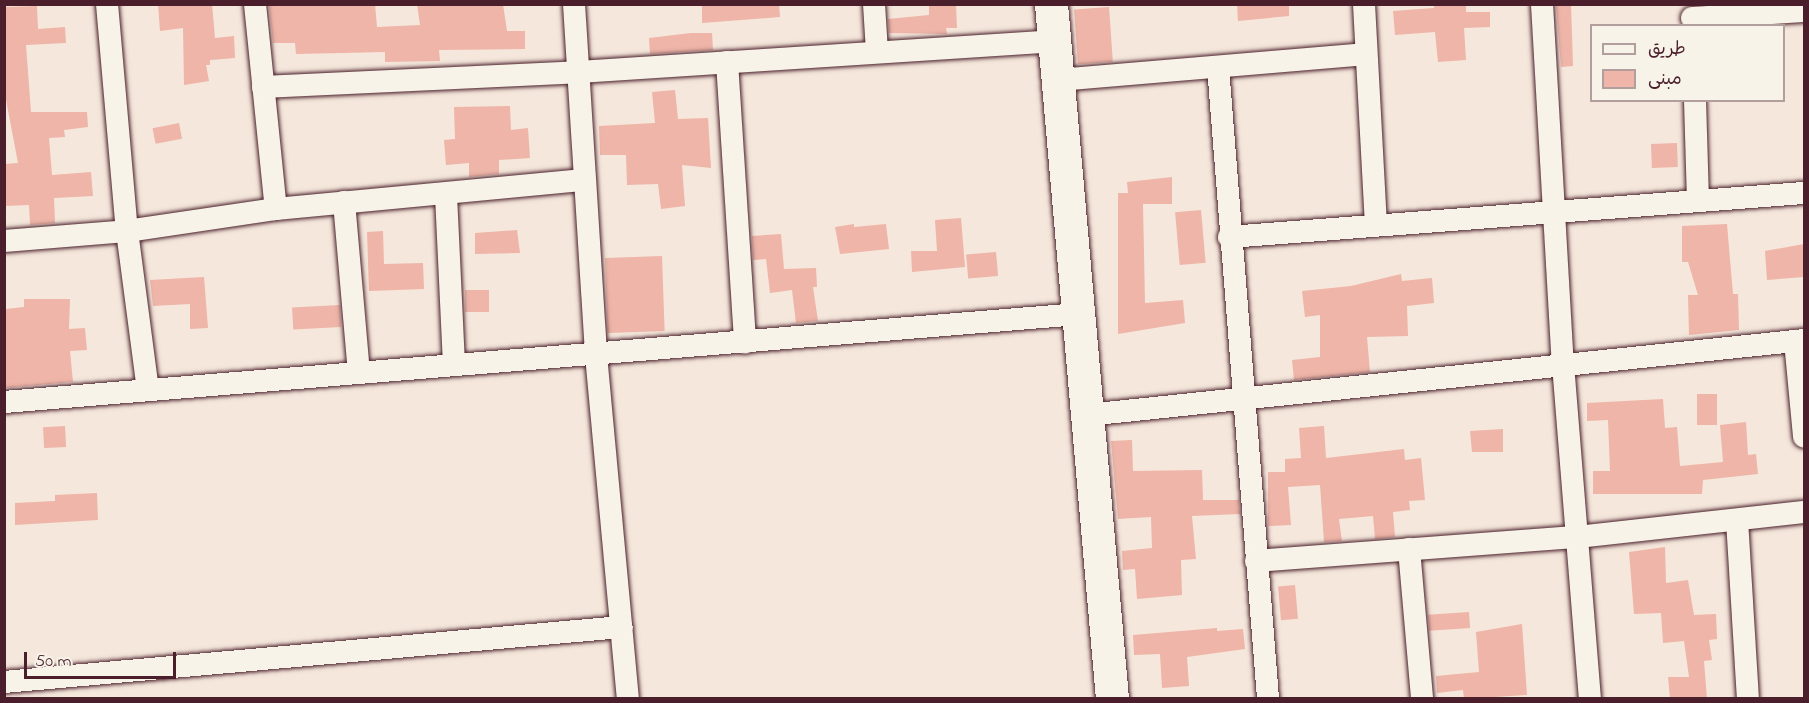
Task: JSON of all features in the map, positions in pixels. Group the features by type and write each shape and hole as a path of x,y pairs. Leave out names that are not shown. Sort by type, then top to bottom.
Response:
{"street":[{"path":"107,4 127,231 148,390"},
{"path":"255,4 276,209"},
{"path":"574,4 596,355 628,699"},
{"path":"874,4 877,52"},
{"path":"1050,4 1112,699"},
{"path":"1364,4 1376,224"},
{"path":"1542,4 1563,364 1590,699"},
{"path":"1692,16 1804,11"},
{"path":"263,87 578,72 1054,41"},
{"path":"1058,80 1365,54"},
{"path":"727,62 745,342"},
{"path":"1218,67 1229,237 1268,699"},
{"path":"1695,102 1698,200"},
{"path":"4,241 127,231 276,209 446,195 584,180"},
{"path":"1229,237 1554,210 1804,193"},
{"path":"446,195 454,365"},
{"path":"344,202 358,372"},
{"path":"4,402 1079,314"},
{"path":"1087,415 1800,341 1804,437"},
{"path":"1256,561 1577,537 1804,512"},
{"path":"1737,520 1748,699"},
{"path":"1409,549 1422,699"},
{"path":"7,687 622,627"}],"building":[{"path":"158,4 212,4 215,38 234,36 235,58 210,60 210,65 206,65 209,81 184,85 183,28 160,31"},
{"path":"375,4 377,27 420,25 417,4 503,4 507,31 525,31 525,49 439,50 440,61 385,62 385,52 296,54 295,43 273,43 269,5"},
{"path":"702,4 779,4 780,17 702,23"},
{"path":"929,4 956,4 957,28 946,28 947,34 889,33 888,19 929,15"},
{"path":"1237,4 1289,4 1289,16 1238,21"},
{"path":"1434,4 1466,4 1466,12 1490,12 1490,27 1464,28 1466,60 1438,62 1435,32 1395,35 1393,11 1434,8"},
{"path":"1556,4 1571,4 1573,66 1561,67"},
{"path":"37,6 38,29 65,27 66,43 26,45 31,112 87,112 88,127 64,130 65,137 49,138 52,175 91,172 93,196 54,198 55,223 30,225 29,205 4,206 4,164 18,163 4,89 4,7"},
{"path":"1109,7 1113,62 1078,64 1074,9"},
{"path":"712,33 713,50 650,54 649,38"},
{"path":"675,90 678,119 708,118 711,168 682,165 685,206 661,209 658,184 627,185 626,155 600,155 599,126 655,123 652,92"},
{"path":"510,106 511,130 528,128 530,158 499,160 499,174 469,177 469,163 446,165 444,140 455,139 454,107"},
{"path":"179,123 182,139 156,144 152,128"},
{"path":"1677,143 1678,167 1652,168 1651,144"},
{"path":"1172,177 1172,204 1143,204 1145,303 1183,300 1185,323 1118,334 1118,193 1128,193 1127,182"},
{"path":"1201,210 1206,263 1180,265 1175,212"},
{"path":"961,218 965,267 912,272 911,251 937,251 935,220"},
{"path":"854,224 854,227 886,224 889,249 840,254 835,227"},
{"path":"1727,224 1733,294 1738,294 1739,330 1689,335 1688,295 1698,295 1688,262 1682,262 1682,226"},
{"path":"517,230 520,253 475,254 475,233"},
{"path":"383,231 384,264 423,263 424,289 369,291 367,232"},
{"path":"781,234 784,269 816,268 817,287 813,287 818,321 796,323 792,290 770,293 766,259 753,260 752,236"},
{"path":"1804,244 1804,277 1767,280 1765,251"},
{"path":"996,252 998,276 968,279 966,255"},
{"path":"662,256 665,331 608,333 605,258"},
{"path":"1401,274 1402,281 1432,278 1434,303 1407,306 1408,336 1367,337 1370,372 1294,380 1292,360 1320,357 1320,315 1305,317 1302,291 1351,286"},
{"path":"204,277 208,328 190,329 190,304 153,306 150,280"},
{"path":"465,290 489,290 489,312 465,312"},
{"path":"24,299 70,299 69,329 85,328 87,350 70,351 73,382 4,388 6,309 24,307"},
{"path":"340,305 341,327 293,329 292,308"},
{"path":"1697,394 1717,394 1717,425 1697,425"},
{"path":"1663,399 1665,428 1677,427 1680,466 1723,462 1720,425 1746,422 1748,455 1756,454 1758,474 1703,480 1702,494 1593,494 1593,471 1610,471 1608,420 1587,421 1587,403"},
{"path":"65,426 66,447 44,448 43,427"},
{"path":"1324,426 1326,458 1404,449 1405,460 1421,458 1425,500 1409,501 1410,510 1393,512 1395,537 1375,539 1373,516 1339,519 1342,541 1324,542 1320,485 1288,487 1291,525 1268,526 1268,472 1285,472 1285,459 1301,458 1299,428"},
{"path":"1503,429 1503,452 1472,452 1470,431"},
{"path":"1132,440 1133,471 1202,470 1203,500 1239,500 1240,514 1192,516 1196,559 1181,560 1182,595 1137,599 1135,569 1123,570 1122,551 1152,548 1151,517 1118,519 1111,441"},
{"path":"97,493 98,520 15,525 15,503 55,501 55,495"},
{"path":"1665,547 1666,583 1688,580 1694,615 1716,614 1717,639 1709,640 1712,660 1704,661 1707,699 1670,699 1668,677 1689,677 1684,641 1663,643 1661,613 1634,614 1629,552"},
{"path":"1295,585 1298,619 1281,620 1278,586"},
{"path":"1469,612 1470,628 1429,631 1428,615"},
{"path":"1522,624 1527,695 1464,699 1463,690 1437,693 1436,676 1479,672 1476,632"},
{"path":"1217,628 1217,631 1243,629 1245,649 1187,657 1189,686 1162,688 1160,654 1134,655 1133,635"}]}
